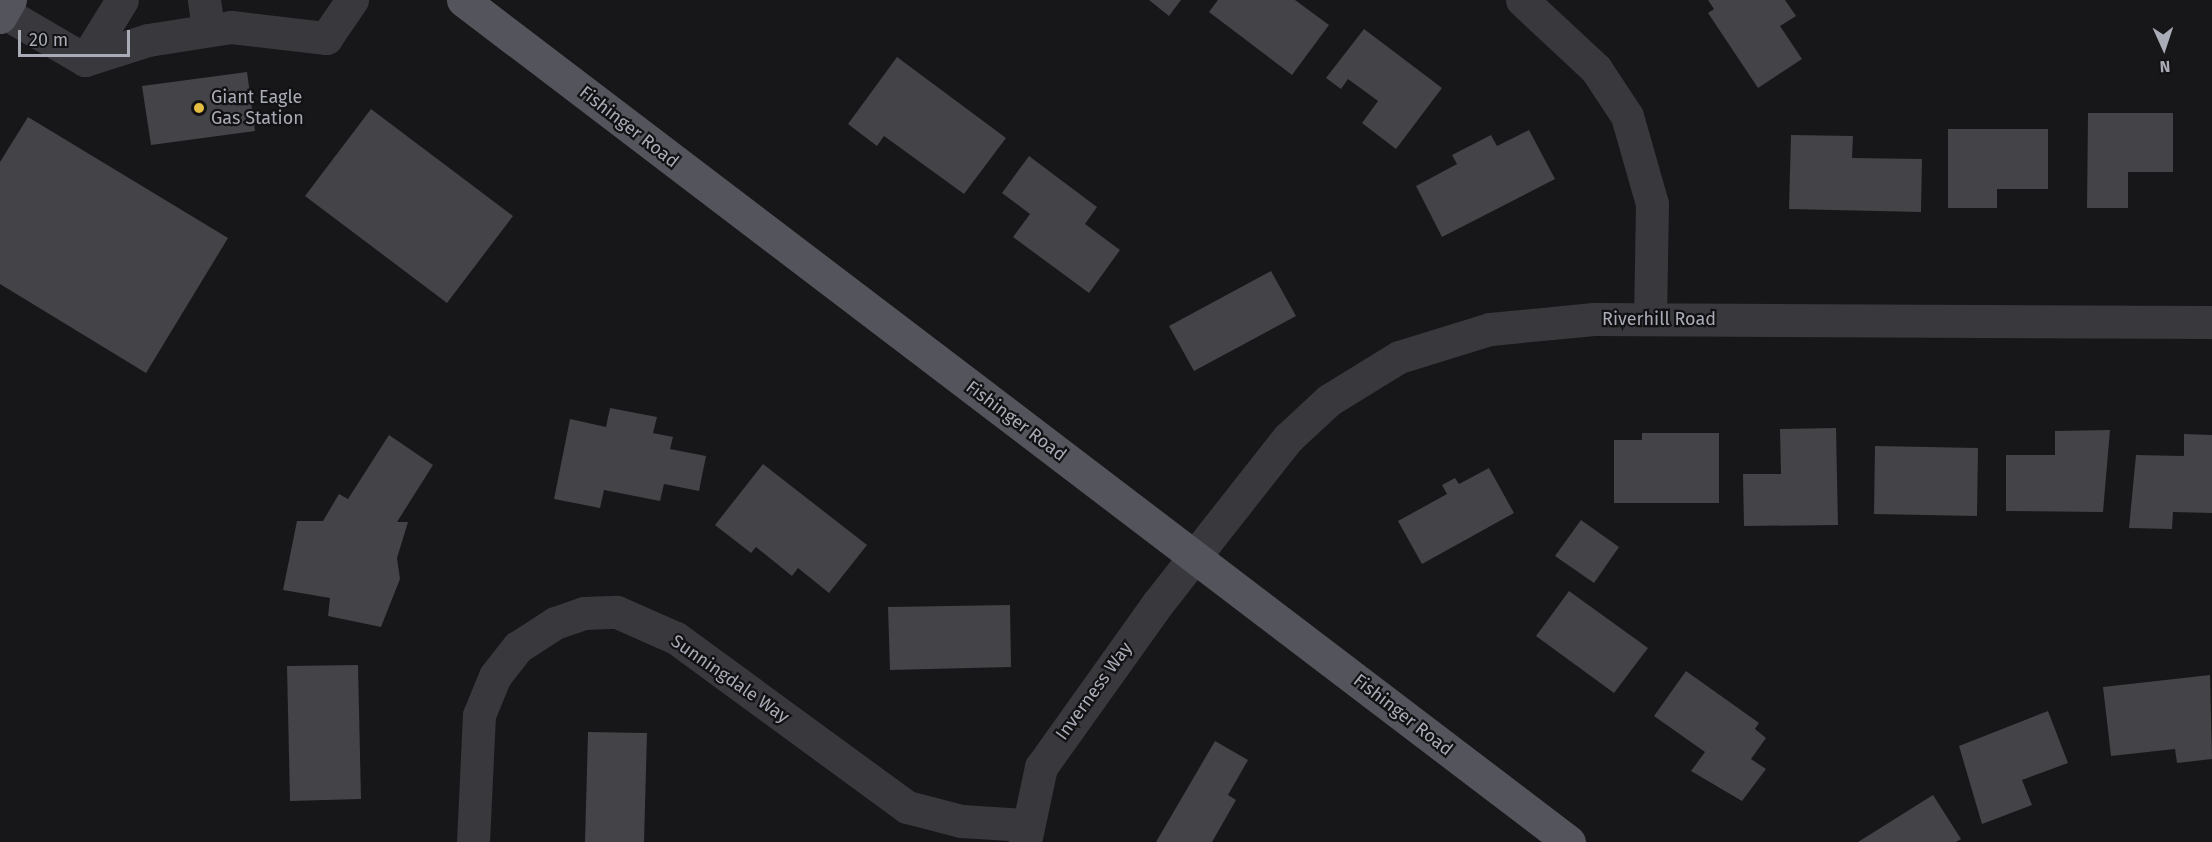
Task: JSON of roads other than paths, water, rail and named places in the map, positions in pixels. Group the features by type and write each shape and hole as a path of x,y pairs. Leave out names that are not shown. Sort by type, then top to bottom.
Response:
{"main road":[{"name":"Fishinger Road","path":"463,0 1569,842"}],"street":[{"path":"85,60 122,0"},
{"path":"1522,0 1596,69 1628,116 1652,204 1650,317"},
{"path":"4,10 85,60 214,19 326,38 339,5"},
{"name":"Riverhill Road","path":"1197,558 1288,438 1329,400 1399,357 1490,329 1650,317 2212,322"},
{"name":"Inverness Way","path":"1025,833 1046,758 1197,558"},
{"name":"Sunningdale Way","path":"473,842 478,715 495,676 518,647 555,623 584,613 617,612 676,638 907,807 961,821 1025,833"}],"place":[{"name":"Giant Eagle Gas Station","path":"199,108"}]}
